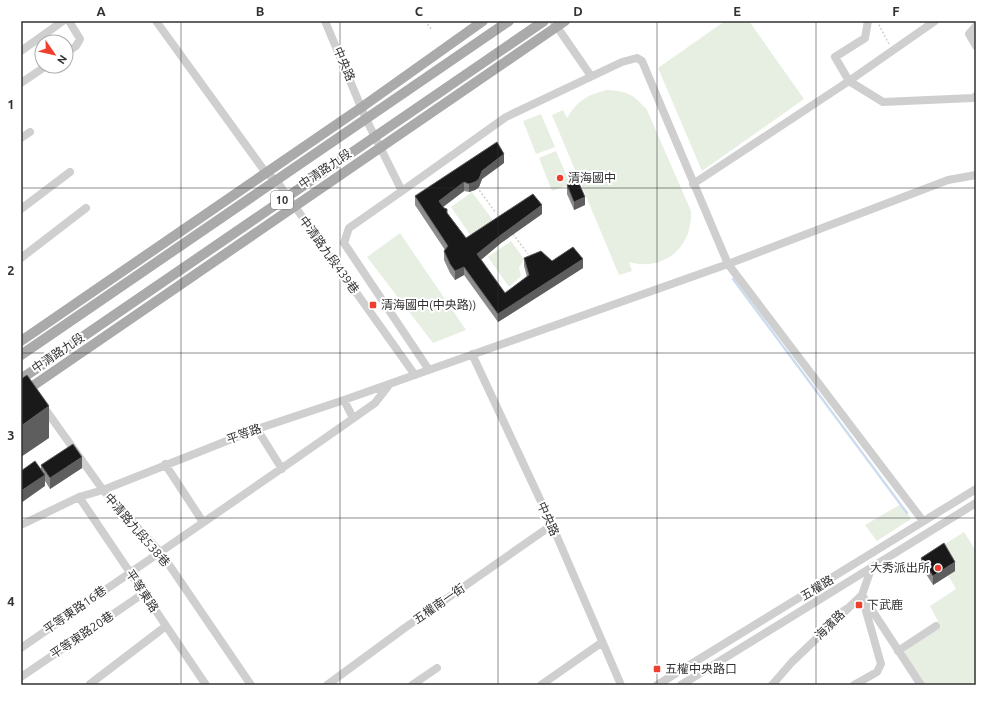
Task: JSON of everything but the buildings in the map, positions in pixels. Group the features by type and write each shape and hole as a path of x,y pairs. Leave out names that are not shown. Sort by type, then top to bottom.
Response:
{"main road":[{"path":"21,341 362,107 484,21"},
{"name":"中清路九段","path":"21,355 509,21"},
{"name":"中清路九段","path":"22,378 544,21"},
{"name":"中清路九段","path":"31,394 294,206 559,23"}],"street":[{"path":"21,51 63,21"},
{"path":"69,21 80,39 74,47"},
{"name":"中清路九段439巷","path":"156,21 266,173 276,180 288,196 415,375"},
{"name":"中央路","path":"325,21 366,119 402,192"},
{"path":"868,21 865,38 835,57 849,82 883,102 973,98 976,96"},
{"path":"693,184 849,82 935,21"},
{"path":"559,23 591,76"},
{"path":"976,26 969,34 976,46"},
{"path":"429,370 344,243 349,228 402,192 506,117 622,62 637,58 642,61 728,264 923,522"},
{"path":"21,83 34,74"},
{"path":"21,138 30,132"},
{"path":"21,209 70,172"},
{"name":"平等路","path":"21,525 79,497 103,490 165,464 257,429 390,384 728,264 948,180 976,175"},
{"path":"21,258 86,208"},
{"name":"中央路","path":"472,354 552,525 601,643 621,685"},
{"name":"中清路九段538巷","path":"22,378 31,394 103,490 161,553 251,685"},
{"name":"平等東路16巷","path":"21,648 130,572 161,553 203,522 282,469 375,403 390,384"},
{"path":"344,400 354,418"},
{"path":"257,429 282,469"},
{"path":"165,464 203,522"},
{"name":"五權路","path":"657,685 976,489"},
{"name":"平等東路","path":"79,497 206,685"},
{"name":"五權路","path":"681,685 976,503"},
{"name":"五權南一街","path":"327,685 336,682 406,627 552,525"},
{"path":"864,559 871,569"},
{"name":"海濱路","path":"772,685 792,662 862,596 871,569"},
{"name":"平等東路20巷","path":"21,677 144,593"},
{"path":"862,596 921,685"},
{"path":"854,685 877,672 881,664 862,596"},
{"path":"90,684 166,626"},
{"path":"898,651 936,626"},
{"path":"543,685 601,643"},
{"path":"412,685 437,668"}],"path":[{"path":"425,21 432,30"},
{"path":"877,21 886,41 894,50"},
{"path":"476,184 496,213"},
{"path":"511,232 528,254"}],"shaded area":[{"path":"725,21 749,21 804,99 702,171 658,68"},
{"path":"607,90 620,91 634,97 647,110 691,211 687,236 674,254 665,260 654,263 642,264 629,262 632,271 619,275 552,115 563,110 567,118 575,107 588,96"},
{"path":"541,114 555,147 536,154 523,121"},
{"path":"556,151 570,184 552,191 539,158"},
{"path":"472,192 495,223 473,239 451,207"},
{"path":"400,233 466,330 433,343 367,257"},
{"path":"511,241 524,259 519,268 521,276 509,287 488,257"},
{"path":"901,504 911,519 877,541 865,525"},
{"path":"964,532 976,551 976,680 969,685 926,685 903,653 941,627 930,606 956,589 948,575 955,571 942,546"}],"waterway":[{"path":"733,279 907,513"},
{"path":"834,613 846,606"}],"place":[{"name":"清海國中","path":"560,178"},
{"name":"清海國中(中央路))","path":"373,305"},
{"name":"大秀派出所","path":"938,568"},
{"name":"下武鹿","path":"859,605"},
{"name":"五權中央路口","path":"657,669"}]}
